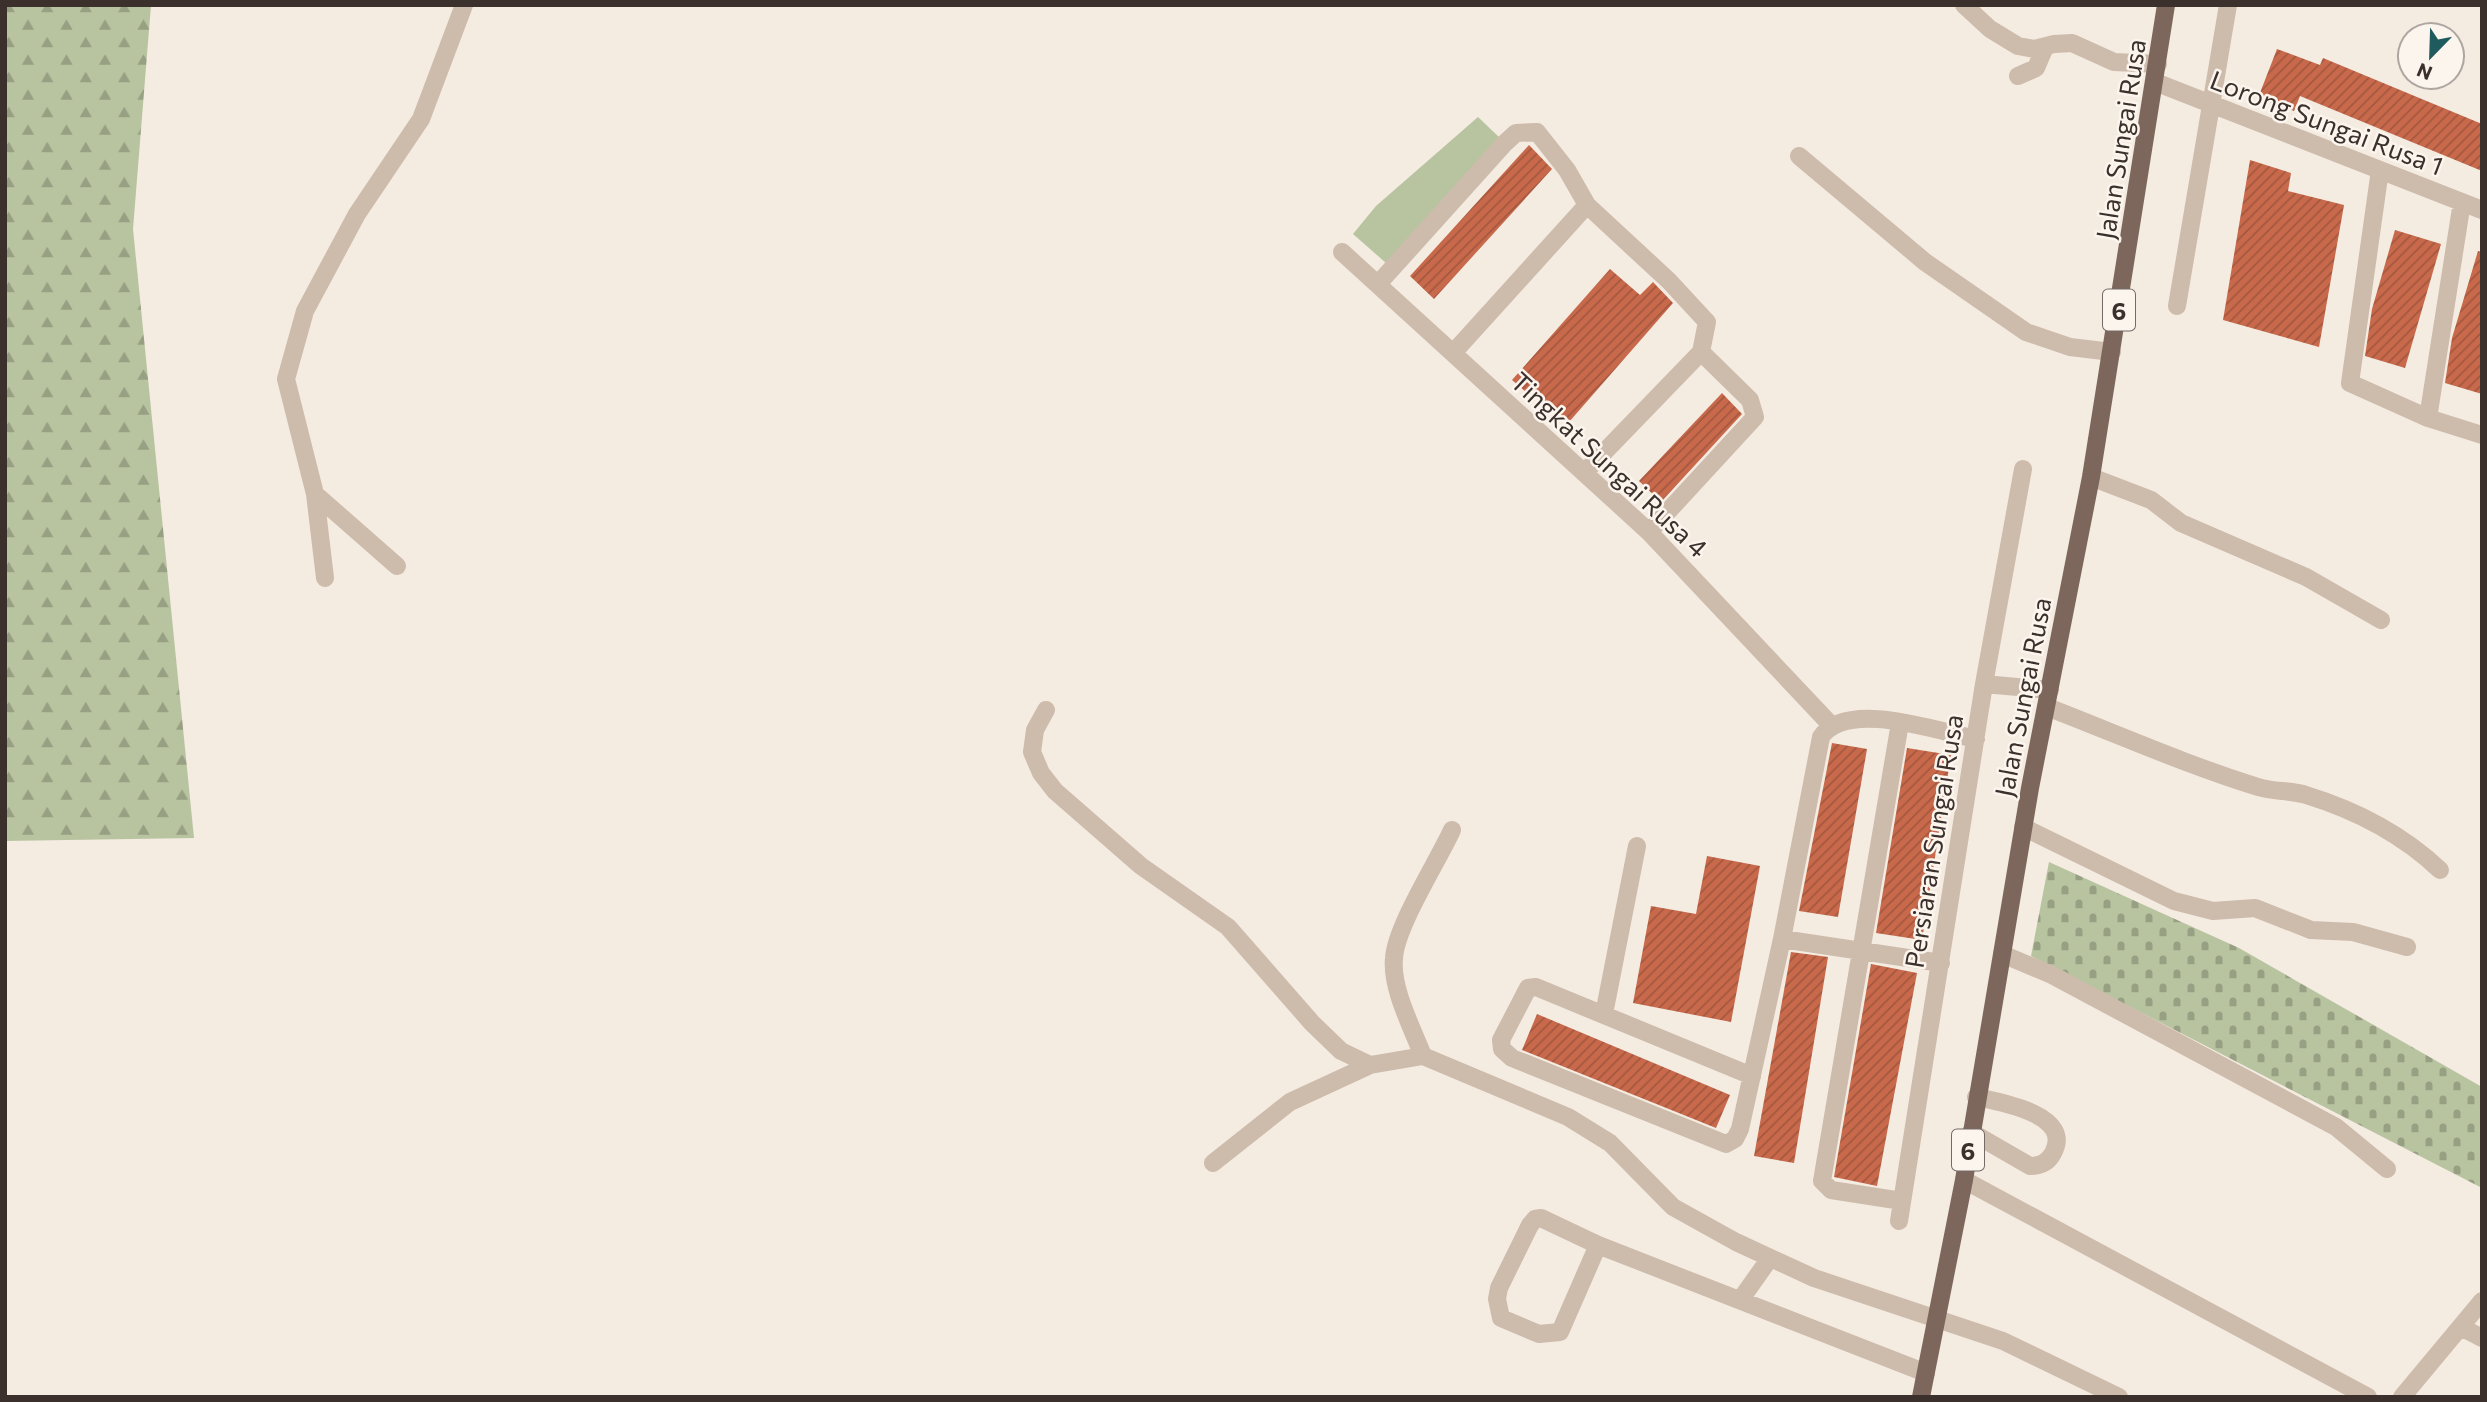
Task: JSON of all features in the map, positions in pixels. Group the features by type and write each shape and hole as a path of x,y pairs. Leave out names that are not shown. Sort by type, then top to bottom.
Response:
{"main road":[{"name":"Jalan Sungai Rusa","path":"1921,1397 1964,1180 2023,827 2091,477 2166,5"}],"street":[{"path":"325,578 315,494 286,392 286,379 305,311 357,214 421,119 464,5"},
{"path":"1964,5 2007,41 2026,48 2072,43 2126,65 2156,73"},
{"path":"2177,306 2228,5"},
{"path":"2018,76 2036,68 2045,47"},
{"name":"Lorong Sungai Rusa 1","path":"2156,73 2212,107 2482,210"},
{"path":"1378,284 1516,134 1537,132 1567,170 1587,205 1669,281 1707,322 1701,352 1584,473"},
{"path":"1799,156 1925,262 2026,332 2070,347 2112,352"},
{"path":"2380,170 2350,383 2428,418 2482,435"},
{"path":"2428,418 2462,202"},
{"path":"1453,353 1587,205"},
{"name":"Tingkat Sungai Rusa 4","path":"1342,252 1649,532 1831,725"},
{"path":"1649,532 1755,417 1755,409 1750,400 1701,352"},
{"name":"Persiaran Sungai Rusa","path":"1899,1222 1984,684 2023,469"},
{"path":"2091,477 2151,499 2181,523 2306,577 2381,620"},
{"path":"315,494 397,565"},
{"path":"1984,684 2049,699 2259,787 2306,795 2340,808 2379,825 2416,848 2440,870"},
{"path":"1046,710 1035,730 1032,752 1041,773 1055,791 1123,852 1228,927 1312,1023 1341,1051 1370,1065"},
{"path":"1752,1076 1547,991 1528,988 1501,1040 1505,1054 1726,1144 1735,1139 1752,1076 1782,939 1819,743 1831,725 1857,717 1976,738"},
{"path":"1900,723 1822,1181 1831,1190 1902,1202"},
{"path":"2023,827 2174,901 2213,911 2255,908 2311,930 2353,932 2407,947"},
{"path":"1423,1056 1396,976 1394,957 1411,913 1452,830"},
{"path":"1604,1014 1637,846"},
{"path":"1782,939 1941,963"},
{"path":"2002,954 2052,975 2325,1121 2387,1169"},
{"path":"1213,1163 1290,1102 1370,1065 1423,1056 1568,1116 1595,1132 1673,1207 1770,1258 1878,1301 2003,1341 2119,1397"},
{"path":"1971,1132 2030,1166 2040,1166 2048,1160 2056,1142 2053,1127 2043,1119 2005,1102 1976,1097"},
{"path":"1964,1180 2368,1397"},
{"path":"1598,1245 1560,1332 1539,1334 1501,1318 1497,1298 1500,1288 1535,1219 1546,1219 1598,1245 1926,1373"},
{"path":"1741,1299 1770,1258"},
{"path":"2402,1397 2482,1301"},
{"path":"2461,1326 2482,1338"}],"green space":[{"path":"5,5 151,5 133,229 194,838 5,841"},
{"path":"1478,117 1501,139 1386,263 1353,234 1376,206"},
{"path":"2049,862 2239,948 2482,1087 2482,1188 2031,956"}],"building":[{"path":"2277,49 2320,65 2323,58 2396,88 2396,91 2402,91 2482,124 2482,171 2300,96 2294,111 2258,98"},
{"path":"1529,145 1552,169 1434,299 1410,276"},
{"path":"2250,160 2291,173 2288,191 2344,205 2319,347 2223,320"},
{"path":"2395,230 2441,244 2405,368 2365,356 2372,309"},
{"path":"2478,251 2482,252 2482,394 2445,383 2452,338"},
{"path":"1610,269 1640,295 1653,282 1673,303 1569,422 1538,395 1534,399 1512,380"},
{"path":"1722,393 1742,414 1661,502 1639,481"},
{"path":"1832,743 1867,749 1838,917 1799,911"},
{"path":"1907,748 1951,755 1922,940 1876,933"},
{"path":"1707,856 1760,866 1731,1022 1633,1003 1651,906 1696,914"},
{"path":"1791,952 1828,957 1794,1163 1754,1156"},
{"path":"1871,964 1917,973 1877,1186 1834,1177"},
{"path":"1537,1014 1730,1095 1716,1128 1522,1050"}]}
